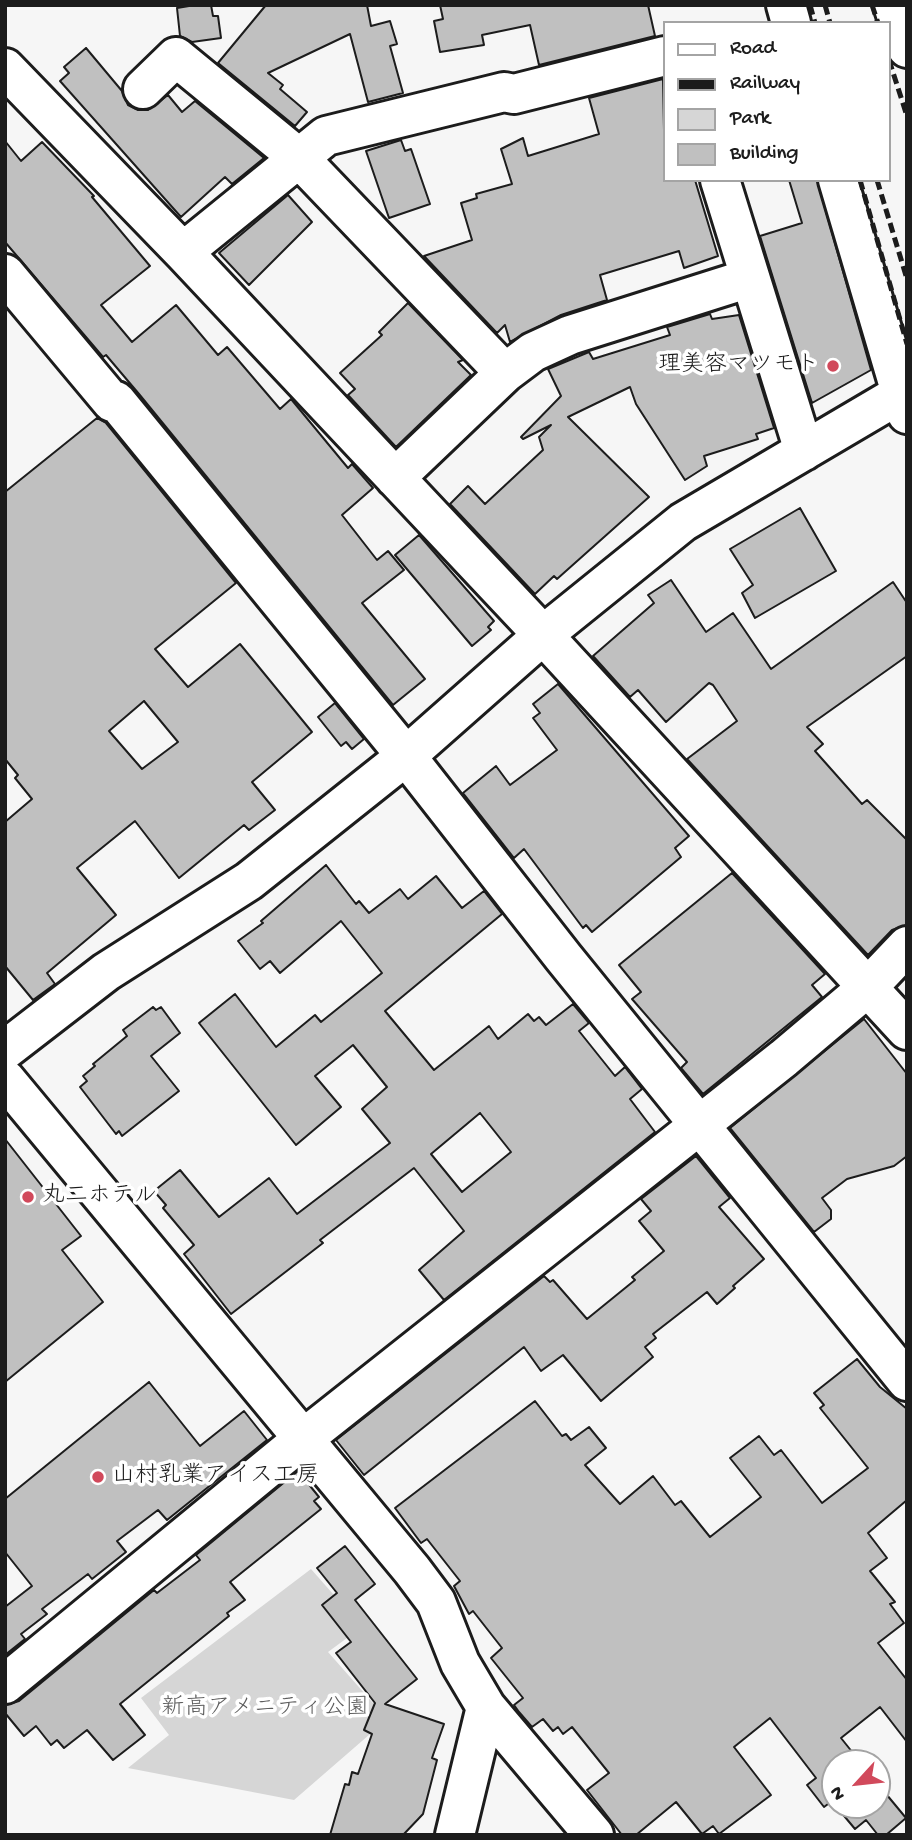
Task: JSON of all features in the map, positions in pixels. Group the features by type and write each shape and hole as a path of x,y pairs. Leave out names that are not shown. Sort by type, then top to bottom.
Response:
{"street":[{"path":"893,5 907,48"},
{"path":"143,89 176,57 299,158 505,373"},
{"path":"183,252 326,136 504,92 514,94 664,57"},
{"path":"5,68 183,252 395,478 907,1030"},
{"path":"721,182 804,451"},
{"path":"5,1050 127,957 249,881 406,756 542,635 683,522 804,451 905,399 839,182"},
{"path":"5,274 112,402 116,401 406,756 698,1124 907,1381"},
{"path":"395,478 505,373 533,352 570,335 750,278"},
{"path":"5,1684 303,1439 868,987 907,946"},
{"path":"5,1079 436,1602 460,1664 486,1707 594,1835"},
{"path":"455,1835 486,1707"}],"green space":[{"name":"新高アメニティ公園","path":"311,1569 362,1627 328,1652 380,1711 377,1728 294,1800 128,1768 169,1735 141,1698"}],"building":[{"path":"211,5 213,16 218,16 221,38 192,42 180,36 177,8"},
{"path":"266,5 367,5 371,26 390,21 397,44 390,46 403,93 368,102 350,34 268,73 283,85 280,89 307,112 295,126 218,63"},
{"path":"440,5 648,5 655,36 539,65 530,25 482,35 484,45 440,52 434,21 443,19"},
{"path":"86,48 122,91 128,105 138,110 148,110 168,95 182,112 195,101 264,158 232,184 225,177 181,217 60,81 69,73 64,67"},
{"path":"663,79 664,182 696,182 718,256 684,268 679,251 600,275 607,300 561,315 510,342 505,325 497,333 424,256 472,240 461,203 477,198 476,194 512,184 501,149 523,138 528,156 599,134 589,98"},
{"path":"401,140 405,151 411,149 430,204 389,218 366,151"},
{"path":"5,141 21,161 42,142 94,196 92,197 150,266 101,305 132,342 176,305 218,355 227,347 280,409 291,399 348,468 352,464 373,488 342,515 377,560 388,551 404,570 362,603 425,679 393,705 139,394 106,355 103,357 5,242"},
{"path":"790,182 818,182 871,370 812,403 760,236 802,223"},
{"path":"288,195 312,222 249,285 219,253"},
{"path":"408,303 463,360 458,362 471,375 396,447 348,395 355,389 340,373 382,335 379,332"},
{"path":"710,314 712,319 739,315 774,428 756,434 758,439 704,456 707,466 685,480 636,404 630,387 568,417 649,497 557,579 554,576 535,594 450,504 468,486 485,504 543,450 539,437 551,425 523,439 521,437 561,396 548,369 589,352 593,359 670,335 667,327"},
{"path":"97,418 106,423 236,583 155,649 188,687 240,644 312,732 252,782 275,810 249,830 244,825 179,878 135,821 77,868 116,915 47,973 55,984 33,1000 5,966 5,822 32,799 15,778 18,775 5,759 5,492","holes":["144,701 178,742 142,769 109,731"]},
{"path":"800,508 836,571 755,618 742,593 753,585 730,549"},
{"path":"419,535 494,621 488,627 491,630 472,646 395,555"},
{"path":"671,580 706,632 733,613 771,669 893,582 907,603 907,656 807,727 823,744 815,751 862,804 867,800 907,840 907,925 892,930 868,955 687,759 737,721 713,685 709,683 666,722 638,690 630,697 593,656 654,603 648,595"},
{"path":"558,684 689,836 675,848 681,857 592,932 586,925 583,928 524,849 514,858 463,793 496,766 510,785 557,750 533,718 540,713 533,704"},
{"path":"335,703 364,739 352,749 346,742 341,746 318,717"},
{"path":"326,865 356,904 359,901 369,913 400,889 408,899 436,876 462,908 484,891 502,914 385,1011 434,1070 489,1026 498,1039 528,1014 534,1021 539,1017 546,1025 573,1004 589,1023 579,1031 615,1076 625,1067 642,1089 630,1099 655,1132 444,1300 419,1270 464,1231 414,1168 320,1240 323,1243 231,1314 184,1254 194,1245 163,1208 166,1205 154,1191 180,1170 219,1217 269,1178 297,1214 390,1143 362,1109 387,1087 353,1045 315,1076 341,1107 296,1145 199,1023 235,994 276,1047 315,1015 321,1022 382,973 341,921 280,973 270,961 260,969 238,941 263,923 261,921","holes":["480,1113 511,1152 462,1192 431,1154"]},
{"path":"732,873 825,974 812,985 822,997 703,1094 681,1068 687,1062 632,999 641,992 619,965"},
{"path":"153,1007 156,1010 161,1007 180,1033 151,1056 179,1091 122,1136 119,1131 116,1134 80,1087 87,1081 83,1076 95,1066 93,1064 127,1036 123,1030"},
{"path":"864,1019 907,1074 907,1156 894,1166 847,1179 822,1198 831,1210 831,1219 814,1232 730,1128"},
{"path":"5,1139 81,1236 62,1250 103,1302 5,1382"},
{"path":"696,1156 730,1198 719,1207 764,1259 733,1286 735,1288 717,1304 707,1292 653,1334 656,1338 645,1347 653,1357 601,1401 563,1355 541,1371 524,1347 364,1475 336,1440 544,1276 550,1282 553,1280 587,1319 635,1280 632,1277 664,1251 639,1221 651,1211 641,1199"},
{"path":"857,1359 880,1387 907,1409 907,1500 868,1533 887,1558 870,1571 895,1602 890,1604 904,1623 878,1643 907,1680 907,1742 880,1707 841,1738 850,1749 821,1749 821,1803 807,1785 816,1778 770,1718 734,1747 771,1795 719,1834 713,1826 702,1834 676,1802 636,1835 622,1835 587,1790 609,1773 572,1727 563,1734 558,1727 553,1731 543,1719 532,1727 519,1712 514,1705 523,1698 491,1658 502,1648 473,1611 469,1614 454,1586 460,1581 427,1539 421,1543 395,1508 535,1401 562,1436 566,1434 571,1440 589,1427 606,1448 585,1465 620,1504 653,1476 675,1505 681,1501 710,1537 761,1497 730,1458 759,1436 774,1455 781,1450 822,1503 868,1468 820,1408 824,1405 814,1393"},
{"path":"149,1382 200,1446 244,1411 267,1440 167,1520 158,1510 117,1541 126,1552 92,1579 88,1574 42,1609 47,1614 21,1634 25,1639 5,1655 5,1607 32,1586 5,1552 5,1499"},
{"path":"298,1471 319,1497 314,1501 321,1509 230,1582 245,1600 227,1613 229,1616 120,1704 145,1735 113,1760 87,1730 64,1748 57,1740 51,1745 36,1726 24,1736 5,1713 5,1705 19,1701 154,1590 157,1593 200,1560 196,1555"},
{"path":"345,1546 375,1584 355,1600 417,1679 385,1704 444,1724 432,1758 437,1760 423,1814 403,1835 330,1835 345,1784 349,1785 352,1772 358,1774 372,1734 364,1730 375,1703 336,1653 351,1642 322,1605 337,1593 317,1568"},
{"path":"891,1800 906,1818 886,1835 878,1835 866,1820 855,1829 847,1819 891,1819"}],"railway":[{"path":"810,5 814,21"},
{"path":"825,5 829,21"},
{"path":"872,5 877,21"},
{"path":"891,66 907,116"},
{"path":"861,182 907,344"},
{"path":"878,182 907,279"}],"place":[{"name":"理美容マツモト","path":"833,366"},
{"name":"丸二ホテル","path":"28,1197"},
{"name":"山村乳業アイス工房","path":"98,1477"}]}
